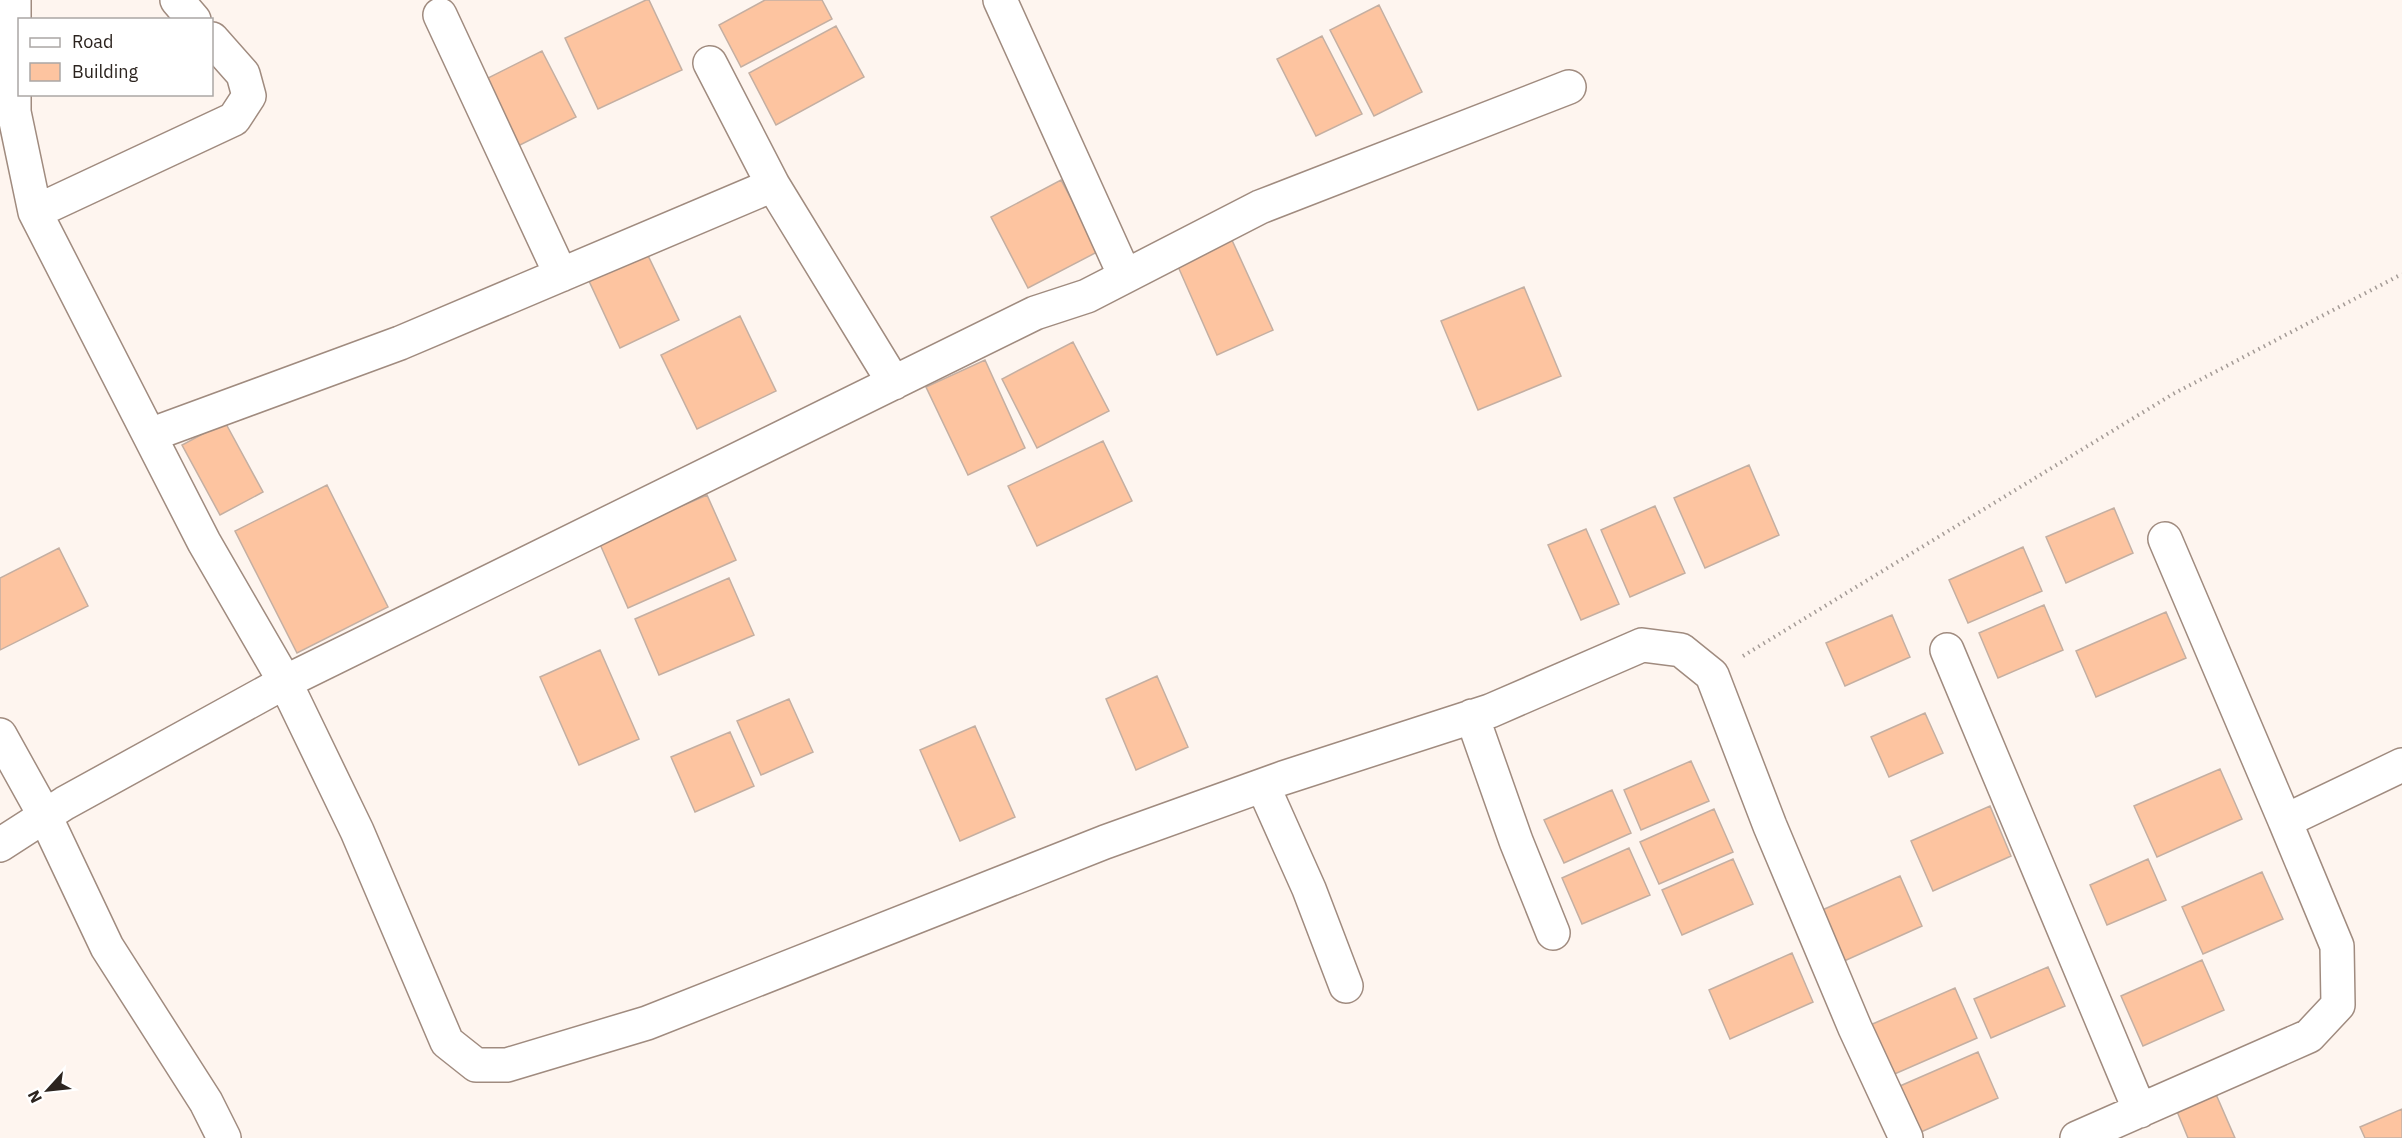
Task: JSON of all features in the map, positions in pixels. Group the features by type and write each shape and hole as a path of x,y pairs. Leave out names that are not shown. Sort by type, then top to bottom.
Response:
{"street":[{"path":"14,0 14,112 35,212 204,542 285,682 357,831 447,1042 476,1065 507,1065 647,1023 1105,842 1263,786 1472,717 1642,645 1681,650 1712,675 1770,826 1855,1028 1906,1138"},
{"path":"177,0 192,18"},
{"path":"1000,0 1073,155 1125,276"},
{"path":"440,15 561,275"},
{"path":"35,212 234,118 249,96 243,74 213,40"},
{"path":"710,63 773,185 894,383"},
{"path":"0,845 45,816 285,682 1035,313 1087,296 1260,207 1569,87"},
{"path":"150,435 400,343 773,185"},
{"path":"2078,1138 2309,1036 2338,1005 2337,946 2165,539"},
{"path":"1947,650 2140,1111"},
{"path":"1472,717 1553,933"},
{"path":"0,735 45,816 107,947 206,1102 224,1138"},
{"path":"2285,821 2402,765"},
{"path":"1263,786 1309,889 1346,986"}],"path":[{"path":"1712,675 2173,393 2402,274"}],"building":[{"path":"649,0 682,70 598,109 565,38"},
{"path":"765,0 822,0 832,19 741,67 719,25"},
{"path":"1379,5 1422,92 1374,116 1330,30"},
{"path":"836,26 864,77 776,125 749,73"},
{"path":"1322,36 1362,114 1316,136 1277,59"},
{"path":"542,51 576,117 518,146 484,80"},
{"path":"1061,180 1099,251 1028,288 991,217"},
{"path":"1231,238 1273,330 1217,355 1176,262"},
{"path":"641,241 679,320 620,348 583,268"},
{"path":"1524,287 1561,376 1478,410 1441,321"},
{"path":"740,316 776,391 697,429 661,355"},
{"path":"1073,342 1109,411 1037,448 1002,379"},
{"path":"985,360 1025,448 968,475 926,387"},
{"path":"225,422 263,492 220,515 182,445"},
{"path":"1103,441 1132,501 1037,546 1008,486"},
{"path":"1749,465 1779,535 1705,568 1674,498"},
{"path":"327,485 388,607 297,653 235,531"},
{"path":"707,495 736,560 628,608 599,542"},
{"path":"1655,506 1685,573 1630,597 1601,530"},
{"path":"2114,508 2133,553 2066,583 2046,537"},
{"path":"1586,529 1619,604 1581,620 1548,545"},
{"path":"2023,547 2042,591 1968,623 1949,580"},
{"path":"59,548 88,606 0,650 0,578"},
{"path":"729,578 754,635 659,675 635,619"},
{"path":"2044,605 2063,650 1998,678 1979,633"},
{"path":"2166,612 2186,658 2096,697 2076,651"},
{"path":"1892,615 1910,657 1845,686 1826,643"},
{"path":"600,650 639,739 579,765 540,677"},
{"path":"1157,676 1188,747 1136,770 1106,699"},
{"path":"789,699 813,752 761,775 737,721"},
{"path":"1925,713 1943,753 1889,777 1871,737"},
{"path":"975,726 1015,817 960,841 920,750"},
{"path":"730,732 754,786 695,812 671,757"},
{"path":"1691,761 1709,801 1641,830 1624,790"},
{"path":"2220,769 2242,819 2157,857 2134,806"},
{"path":"1612,790 1631,833 1564,863 1544,820"},
{"path":"1990,806 2011,856 1933,891 1911,841"},
{"path":"1714,809 1733,852 1659,884 1640,842"},
{"path":"1629,848 1650,895 1582,924 1562,878"},
{"path":"1733,859 1753,904 1682,935 1662,890"},
{"path":"2148,859 2166,900 2107,925 2090,885"},
{"path":"2262,872 2283,919 2203,954 2182,907"},
{"path":"1900,876 1922,926 1842,962 1820,911"},
{"path":"1792,953 1813,1002 1730,1039 1709,990"},
{"path":"2202,960 2224,1010 2143,1046 2121,996"},
{"path":"2048,967 2065,1006 1991,1038 1974,999"},
{"path":"1955,988 1977,1038 1890,1076 1868,1026"},
{"path":"1978,1052 1998,1098 1921,1132 1900,1086"},
{"path":"2215,1092 2235,1138 2188,1138 2176,1109"},
{"path":"2402,1109 2402,1138 2365,1138 2360,1127"}]}
